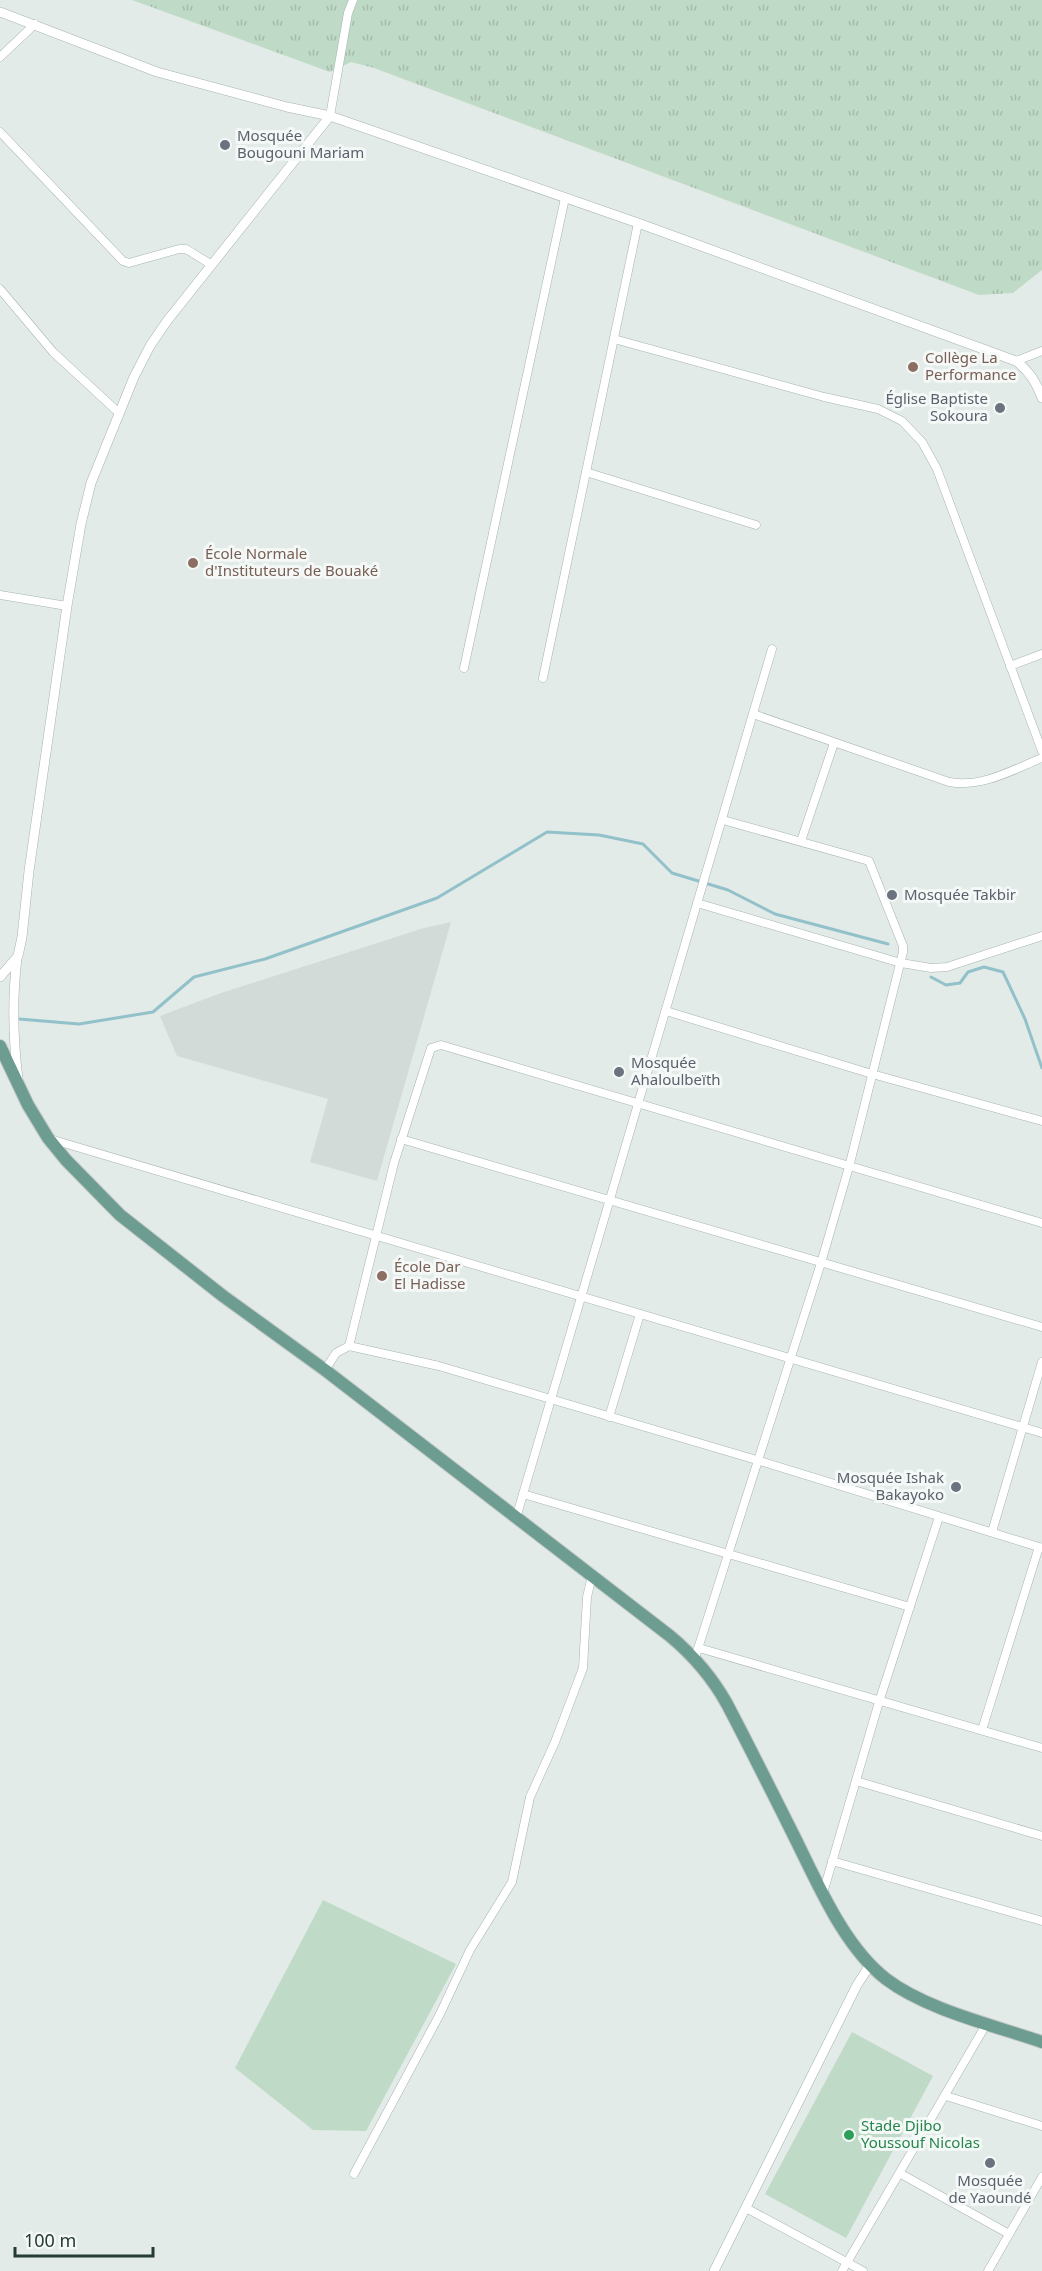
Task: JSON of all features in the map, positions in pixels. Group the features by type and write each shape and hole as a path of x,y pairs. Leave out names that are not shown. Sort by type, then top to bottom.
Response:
{"main road":[{"path":"0,1046 19,1087 48,1138 66,1160 120,1215 223,1296 325,1370 592,1576 697,1653 727,1704 823,1893 845,1930 870,1965 895,1985 925,2002 1042,2042"}],"street":[{"path":"19,1087 13,1036 13,993 67,606 81,524 91,483 134,377 150,346 330,116 352,0"},
{"path":"0,12 157,72 287,107 330,116 638,223 1016,361 1028,370 1042,398"},
{"path":"0,57 36,24"},
{"path":"0,132 123,261 129,263 186,249 212,265"},
{"path":"464,668 565,198"},
{"path":"543,678 638,223"},
{"path":"0,289 53,352 120,413"},
{"path":"614,339 824,397 878,409 902,421 922,442 937,469 1042,751"},
{"path":"1016,361 1042,351"},
{"path":"586,472 756,525"},
{"path":"0,595 67,606"},
{"path":"516,1518 772,649"},
{"path":"1010,666 1042,654"},
{"path":"753,714 963,785 978,783 1042,758"},
{"path":"801,841 834,743"},
{"path":"723,820 869,861 903,946 901,963 849,1167 792,1359 697,1653 1042,1748"},
{"path":"698,903 901,963 930,968 947,967 1042,936"},
{"path":"0,977 18,956"},
{"path":"666,1011 872,1074 1042,1121"},
{"path":"349,1346 401,1139 431,1048 435,1046 1042,1223"},
{"path":"48,1138 1042,1434"},
{"path":"401,1139 1042,1327"},
{"path":"609,1417 640,1314"},
{"path":"325,1370 336,1353 349,1346 439,1366 1040,1547 982,1730"},
{"path":"992,1532 1041,1372 1042,1362"},
{"path":"523,1494 910,1607"},
{"path":"823,1893 879,1702 939,1517"},
{"path":"354,2174 440,2014 470,1950 512,1882 530,1797 555,1742 584,1668 587,1597 592,1576"},
{"path":"856,1781 1042,1836"},
{"path":"832,1861 1042,1922"},
{"path":"714,2271 857,1985 870,1965"},
{"path":"842,2271 901,2174 987,2023"},
{"path":"946,2096 1042,2126"},
{"path":"901,2174 1009,2234"},
{"path":"988,2271 1042,2177"},
{"path":"746,2208 863,2271"}],"shaded area":[{"path":"451,922 377,1181 310,1162 328,1099 177,1056 160,1016 221,993 424,928"}],"green space":[{"path":"132,0 1042,0 1042,270 1013,293 979,295 374,68 351,62 330,72"},
{"path":"323,1900 456,1964 366,2131 313,2130 235,2068"},
{"name":"Stade Djibo Youssouf Nicolas","path":"852,2032 933,2076 846,2238 765,2194"}],"waterway":[{"path":"19,1019 79,1024 153,1012 194,977 265,959 437,898 547,832 599,835 643,844 672,873 728,890 775,914 888,944"},
{"path":"931,977 946,985 960,983 968,972 984,967 1003,972 1025,1019 1042,1068"}],"place":[{"name":"Mosquée Bougouni Mariam","path":"225,145"},
{"name":"Collège La Performance","path":"913,367"},
{"name":"Église Baptiste Sokoura","path":"1000,408"},
{"name":"École Normale d'Instituteurs de Bouaké","path":"193,563"},
{"name":"Mosquée Takbir","path":"892,895"},
{"name":"Mosquée Ahaloulbeïth","path":"619,1072"},
{"name":"École Dar El Hadisse","path":"382,1276"},
{"name":"Mosquée Ishak Bakayoko","path":"956,1487"},
{"name":"Stade Djibo Youssouf Nicolas","path":"849,2135"},
{"name":"Mosquée de Yaoundé","path":"990,2163"}]}
